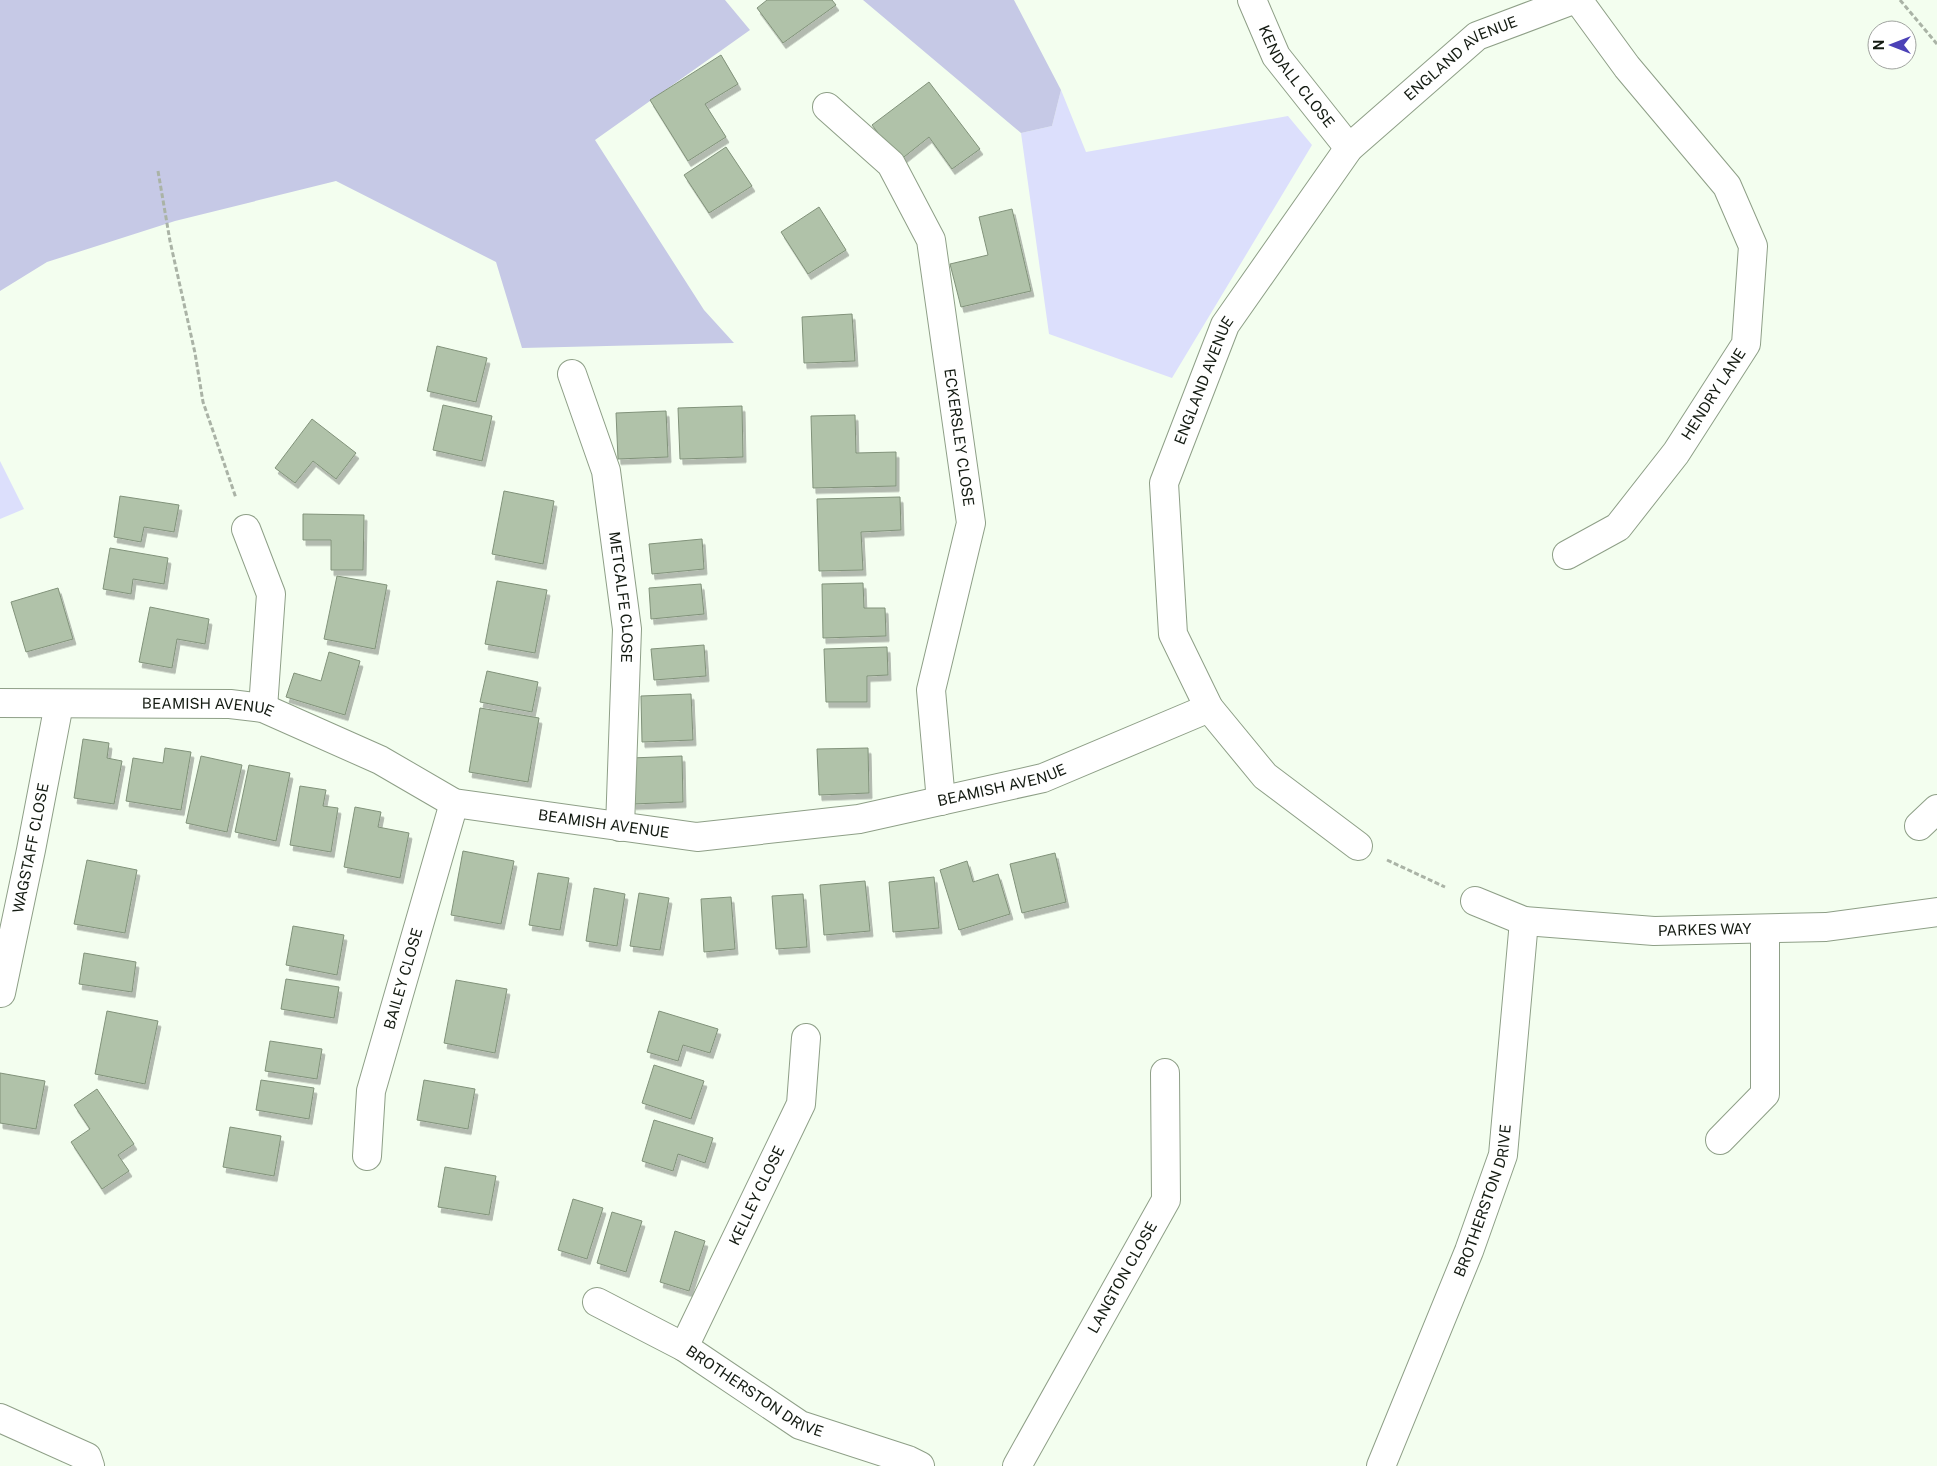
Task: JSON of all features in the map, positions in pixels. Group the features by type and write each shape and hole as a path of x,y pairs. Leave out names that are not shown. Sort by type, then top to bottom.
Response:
{"street":[{"name":"KENDALL CLOSE","path":"1252,0 1276,56 1349,148"},
{"name":"ENGLAND AVENUE","path":"1358,846 1265,776 1209,708 1173,634 1164,483 1225,325 1349,148 1477,36 1573,0"},
{"name":"HENDRY LANE","path":"1567,555 1618,527 1676,453 1746,344 1753,246 1728,186 1627,67 1578,0"},
{"name":"ECKERSLEY CLOSE","path":"827,108 891,164 931,240 971,523 931,690 941,802"},
{"name":"METCALFE CLOSE","path":"572,374 606,471 627,629 620,827"},
{"path":"246,529 271,594 263,708"},
{"name":"BEAMISH AVENUE","path":"0,703 230,704 263,708 380,760 454,803 697,837 859,819 1043,778 1209,708"},
{"name":"WAGSTAFF CLOSE","path":"1,993 32,850 59,704"},
{"name":"BAILEY CLOSE","path":"367,1156 371,1091 454,803"},
{"name":"PARKES WAY","path":"1475,901 1524,921 1654,931 1826,927 1937,912"},
{"name":"BROTHERSTON DRIVE","path":"1381,1466 1469,1251 1503,1155 1524,921"},
{"path":"1720,1140 1765,1094 1765,929"},
{"name":"KELLEY CLOSE","path":"684,1347 801,1104 806,1038"},
{"name":"LANGTON CLOSE","path":"1017,1466 1166,1200 1165,1073"},
{"name":"BROTHERSTON DRIVE","path":"597,1302 684,1347 800,1426 908,1460 920,1466"},
{"path":"0,1418 87,1457 90,1466"}],"path":[{"path":"1900,0 1937,44"},
{"path":"158,171 170,242 195,353 203,402 246,529"},
{"path":"1358,846 1475,901"}],"shaded area":[{"path":"0,0 725,0 750,30 595,140 704,310 734,343 522,348 496,262 336,181 175,221 47,262 0,291"},
{"path":"863,0 1014,0 1061,90 1052,126 1021,133"},
{"path":"1061,90 1086,152 1288,116 1312,145 1172,378 1049,334 1021,133 1052,126"},
{"path":"0,461 24,509 0,519"}],"building":[{"path":"767,0 832,0 836,5 783,43 757,8"},
{"path":"721,55 738,84 705,104 726,137 688,161 650,100"},
{"path":"929,82 980,149 952,169 929,137 899,161 872,125"},
{"path":"726,147 752,186 709,213 684,175"},
{"path":"819,207 846,250 808,274 781,232"},
{"path":"1012,209 1031,291 961,307 950,264 988,255 979,217"},
{"path":"852,314 855,361 804,363 802,317"},
{"path":"437,346 487,358 476,402 427,391"},
{"path":"443,405 492,416 482,461 433,450"},
{"path":"742,406 743,457 680,459 678,408"},
{"path":"666,411 668,457 618,459 616,413"},
{"path":"855,415 856,453 896,452 896,486 813,488 811,416"},
{"path":"312,419 356,453 336,479 313,461 295,483 275,468"},
{"path":"504,491 554,501 543,564 492,554"},
{"path":"120,496 179,505 174,532 144,527 141,542 114,537"},
{"path":"900,497 901,530 861,532 863,570 819,571 817,499"},
{"path":"303,514 364,515 363,570 331,570 331,540 303,540"},
{"path":"702,539 704,569 652,574 649,544"},
{"path":"110,548 168,558 164,584 133,579 131,594 103,589"},
{"path":"337,576 387,585 375,649 324,639"},
{"path":"497,581 547,590 535,653 485,644"},
{"path":"863,583 864,608 885,608 886,636 823,638 822,584"},
{"path":"701,584 704,614 651,619 649,588"},
{"path":"58,588 73,639 26,652 11,602"},
{"path":"150,607 209,619 205,644 177,639 172,668 139,662"},
{"path":"704,645 706,676 654,680 651,649"},
{"path":"887,647 888,675 867,676 867,702 826,702 824,649"},
{"path":"329,652 360,661 345,715 286,697 294,673 321,681"},
{"path":"487,671 538,682 532,712 480,702"},
{"path":"691,694 693,740 642,742 641,696"},
{"path":"480,708 539,718 528,782 469,772"},
{"path":"83,739 109,743 107,758 122,761 114,804 74,798"},
{"path":"165,748 191,752 181,810 126,801 133,758 163,763"},
{"path":"868,748 869,793 819,795 817,749"},
{"path":"201,756 242,765 227,832 186,823"},
{"path":"682,756 683,802 633,804 631,758"},
{"path":"249,765 290,773 276,841 235,832"},
{"path":"300,786 326,790 323,806 338,808 331,852 290,845"},
{"path":"355,807 381,812 378,827 409,833 400,878 344,867"},
{"path":"463,851 514,861 501,924 451,915"},
{"path":"1055,853 1066,902 1022,913 1010,864"},
{"path":"87,860 137,870 125,933 74,924"},
{"path":"967,861 973,882 998,874 1010,914 959,930 940,870"},
{"path":"538,873 569,878 560,930 529,925"},
{"path":"934,877 939,928 893,932 889,882"},
{"path":"865,881 870,931 824,935 820,885"},
{"path":"594,888 625,894 617,946 586,941"},
{"path":"639,893 669,898 660,950 630,946"},
{"path":"803,894 807,947 776,949 772,896"},
{"path":"731,897 735,949 704,952 701,899"},
{"path":"293,926 344,935 337,975 286,965"},
{"path":"84,953 136,962 132,992 79,984"},
{"path":"286,979 339,987 334,1018 281,1009"},
{"path":"456,980 507,989 495,1053 444,1043"},
{"path":"107,1011 158,1021 145,1084 95,1074"},
{"path":"659,1011 718,1029 710,1053 683,1045 678,1061 647,1052"},
{"path":"270,1041 322,1049 317,1079 265,1071"},
{"path":"654,1065 704,1081 691,1119 642,1103"},
{"path":"0,1073 45,1081 36,1129 0,1123"},
{"path":"261,1080 314,1088 309,1119 256,1110"},
{"path":"424,1080 475,1089 468,1129 417,1120"},
{"path":"97,1089 134,1144 118,1155 129,1171 102,1189 71,1142 90,1129 74,1105"},
{"path":"654,1120 713,1138 705,1163 678,1154 673,1171 642,1161"},
{"path":"230,1127 281,1136 274,1176 223,1167"},
{"path":"445,1167 496,1176 489,1215 438,1207"},
{"path":"573,1199 603,1208 587,1259 558,1250"},
{"path":"612,1212 642,1221 626,1272 597,1263"},
{"path":"675,1231 705,1241 689,1291 660,1282"}]}
